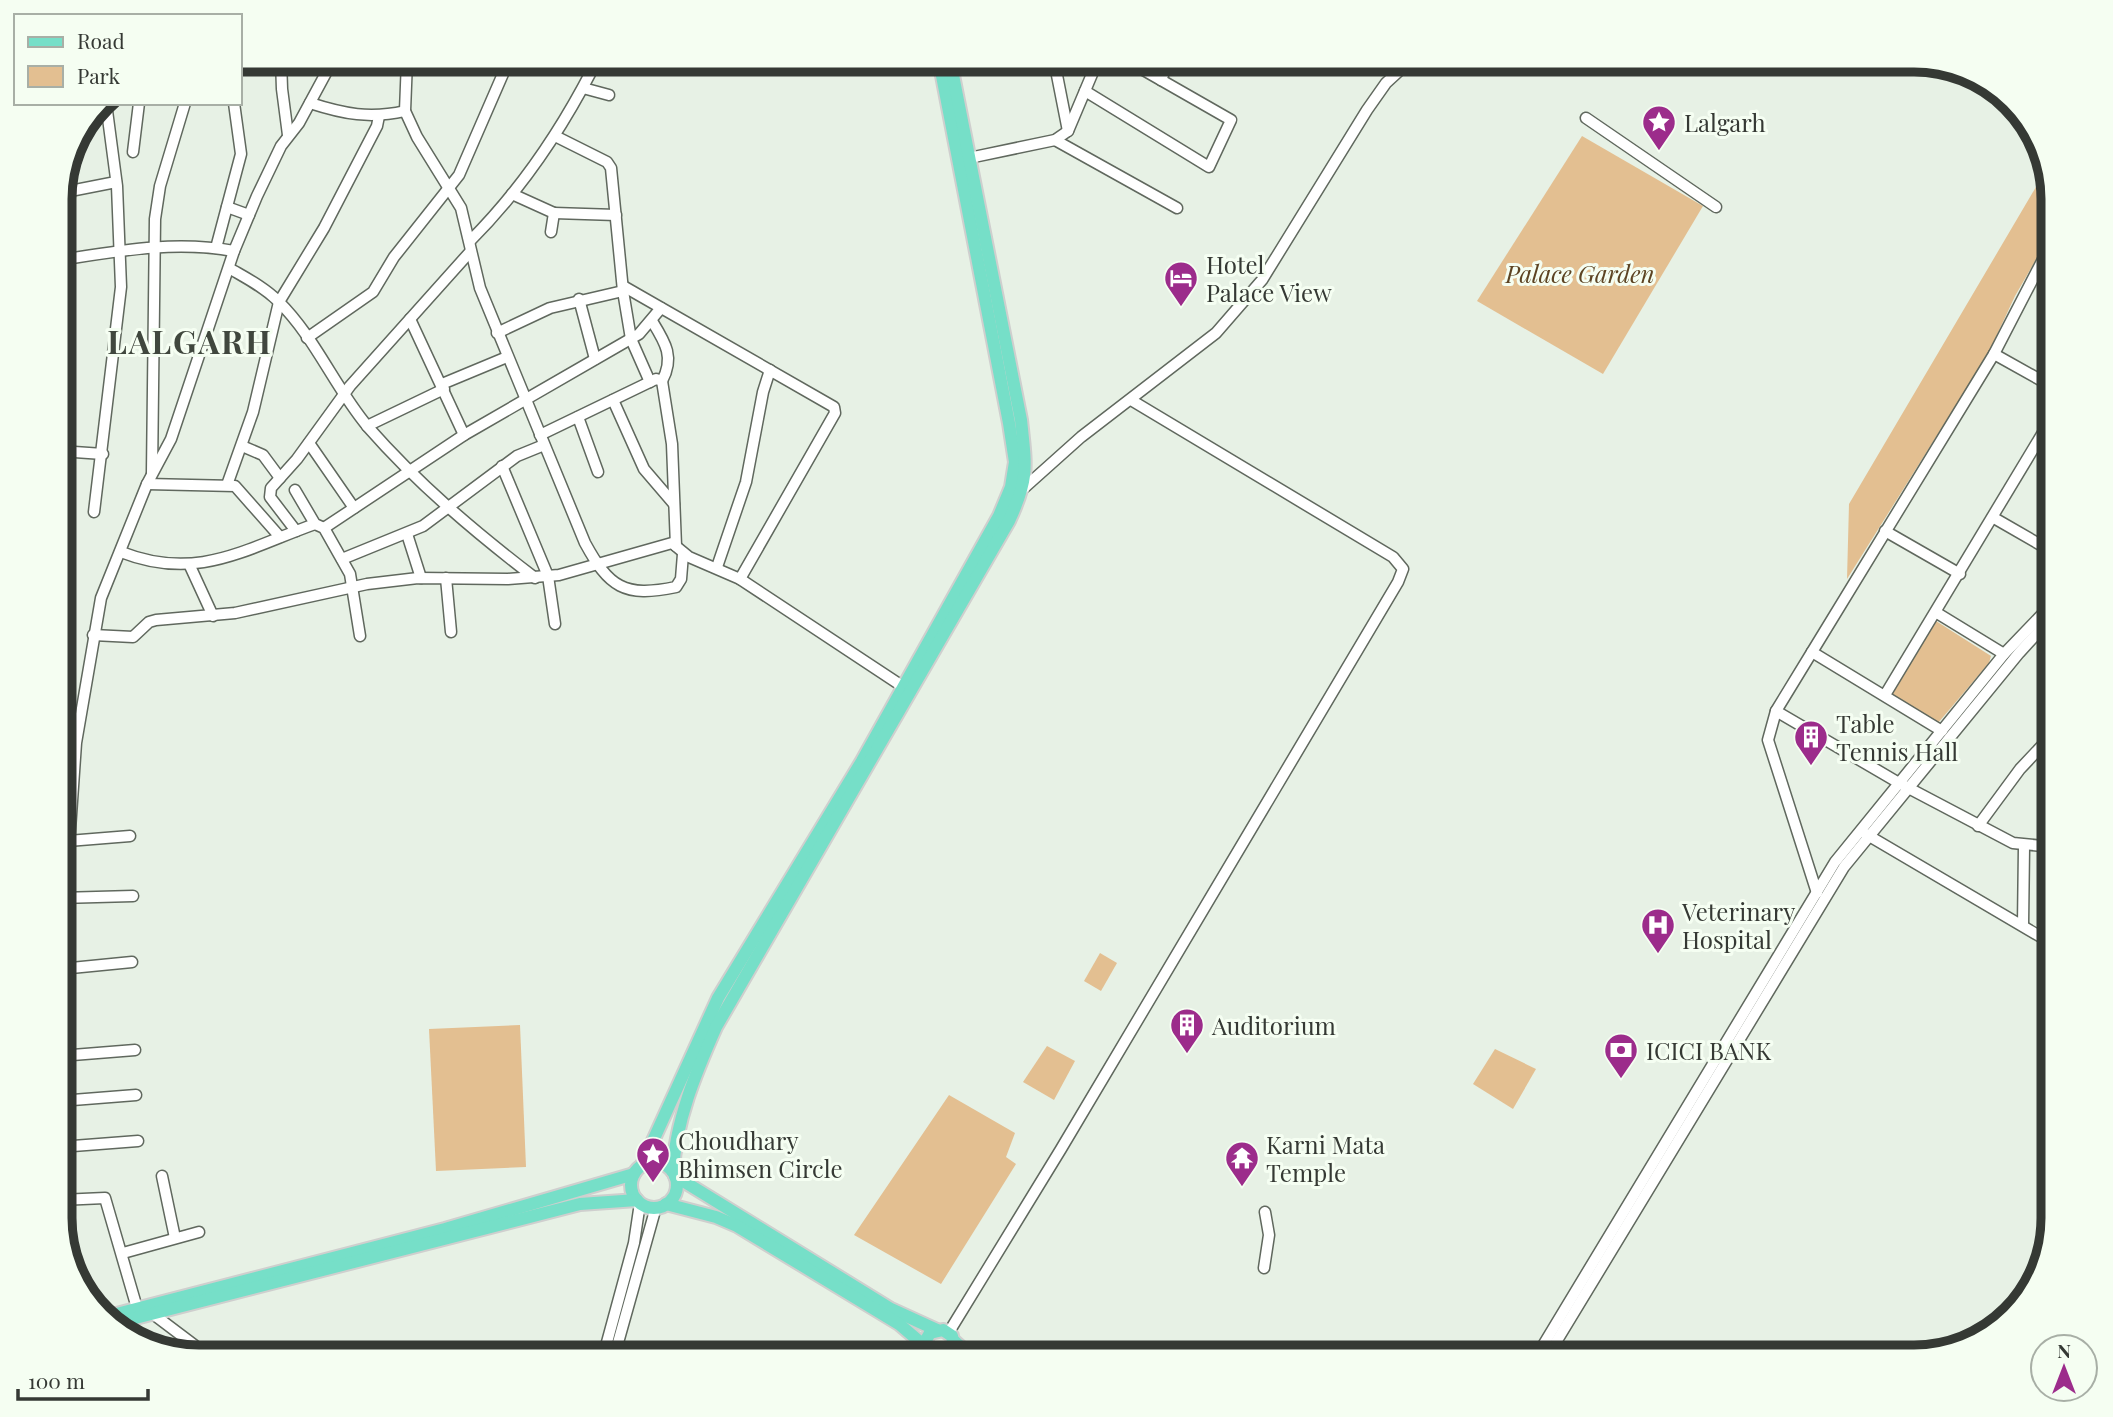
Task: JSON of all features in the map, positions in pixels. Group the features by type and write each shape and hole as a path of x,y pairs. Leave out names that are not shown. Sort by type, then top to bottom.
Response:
{"main road":[{"path":"639,1201 631,1185 718,998 862,761 999,516 1011,486 1014,462 941,72"},
{"path":"661,1206 675,1193 677,1138 700,1063 716,1027 863,778 1009,521 1024,488 1026,460 1021,420 952,72"},
{"path":"115,1314 445,1229 638,1170 656,1162 891,1309 947,1334 959,1345"},
{"path":"124,1321 580,1204 639,1201 716,1217 737,1226 899,1324 921,1345"},
{"path":"931,1345 930,1333 947,1334"},
{"path":"947,1334 949,1345"}],"street":[{"path":"281,72 288,135"},
{"path":"72,782 93,635 101,598 150,479 171,439 234,251 249,215 288,135 327,72"},
{"path":"407,72 405,111 417,137 461,208 470,247 497,333 558,484 597,566 615,586 634,589 676,587 681,579 672,444 662,382 669,366 669,352 652,321"},
{"path":"307,338 373,292 394,257 450,187 468,156 504,72"},
{"path":"296,531 271,497 271,488 309,443 343,395 410,319 512,194 555,136 590,72"},
{"path":"1056,72 1068,131"},
{"path":"969,158 1055,140 1068,131 1093,72"},
{"path":"1085,91 1209,167 1228,132 1231,120 1148,72"},
{"path":"1161,79 1164,72"},
{"path":"1024,488 1081,437 1216,333 1262,280 1367,110 1386,83 1398,72"},
{"path":"583,88 609,95"},
{"path":"310,103 350,116 379,116 405,111"},
{"path":"133,152 139,105"},
{"path":"150,479 154,246 160,186 184,105"},
{"path":"216,248 242,153 234,105"},
{"path":"94,512 121,287 116,182 107,111"},
{"path":"227,485 242,446 279,302 324,228 377,126 379,116"},
{"path":"1586,118 1716,207"},
{"path":"555,136 610,164 631,339 650,382"},
{"path":"1055,140 1177,208"},
{"path":"72,190 116,182"},
{"path":"512,194 554,213 616,215"},
{"path":"227,207 249,215"},
{"path":"551,232 554,213"},
{"path":"72,259 154,246 234,251"},
{"path":"1821,903 1769,749 1770,727 1776,711 1994,354 2041,263"},
{"path":"229,268 279,302 367,426 411,471 447,507 536,578"},
{"path":"497,333 550,308 623,288 831,403 835,413 740,579"},
{"path":"579,299 595,359"},
{"path":"121,552 163,564 190,566 230,556 296,531 320,526 354,508 525,398 631,339 652,321 661,308"},
{"path":"410,319 464,435"},
{"path":"1994,354 2041,380"},
{"path":"367,426 507,357"},
{"path":"718,567 746,482 763,392 770,370"},
{"path":"342,559 407,534 502,466 578,417 650,382 662,382"},
{"path":"613,400 644,468 674,504"},
{"path":"947,1334 1061,1149 1398,582 1403,569 1393,557 1131,400"},
{"path":"578,417 598,472"},
{"path":"1885,695 1937,613 2041,437"},
{"path":"309,443 354,508"},
{"path":"242,446 262,455 281,478"},
{"path":"72,452 103,454"},
{"path":"502,466 548,576 555,624"},
{"path":"150,479 239,488 280,537"},
{"path":"295,490 342,559 354,587 360,636"},
{"path":"1994,518 2041,545"},
{"path":"1885,531 1960,574"},
{"path":"407,534 421,578"},
{"path":"93,635 133,637 156,620 213,616 354,587 421,578 536,578 597,566 668,543 740,579 902,686"},
{"path":"190,566 213,616"},
{"path":"446,578 451,632"},
{"path":"1937,613 2004,654"},
{"path":"1903,785 2004,654 2041,615"},
{"path":"1543,1345 1816,891 1903,785 2041,630"},
{"path":"1812,652 1942,731"},
{"path":"1776,711 1978,826 2024,847 2041,847"},
{"path":"1978,826 2020,769 2041,747"},
{"path":"1555,1345 1864,833"},
{"path":"1864,833 2041,936"},
{"path":"72,846 131,836"},
{"path":"2023,925 2024,847"},
{"path":"72,898 133,896"},
{"path":"72,970 132,962"},
{"path":"72,1055 135,1050"},
{"path":"72,1100 136,1095"},
{"path":"72,1146 138,1141"},
{"path":"162,1176 176,1238"},
{"path":"72,1199 105,1198 137,1308"},
{"path":"606,1345 634,1243 639,1201"},
{"path":"618,1345 661,1206"},
{"path":"1264,1268 1269,1235 1265,1212"},
{"path":"122,1253 199,1232"},
{"path":"153,1314 194,1345"}],"green space":[{"name":"Palace Garden","path":"1582,136 1703,206 1603,374 1477,301"},
{"path":"2040,181 2041,251 2015,296 1988,354 1847,579 1849,504"},
{"path":"1936,621 1991,656 1989,663 1938,723 1892,694"},
{"path":"1100,953 1117,963 1101,991 1084,981"},
{"path":"520,1025 526,1167 436,1171 429,1029"},
{"path":"1047,1046 1075,1061 1054,1100 1023,1082"},
{"path":"1495,1049 1536,1069 1513,1109 1473,1084"},
{"path":"949,1095 1015,1133 1006,1157 1016,1164 941,1284 854,1235"}],"place":[{"name":"Lalgarh","path":"1659,152"},
{"name":"Hotel Palace View","path":"1181,308"},
{"name":"Table Tennis Hall","path":"1811,767"},
{"name":"Veterinary Hospital","path":"1658,955"},
{"name":"Auditorium","path":"1187,1055"},
{"name":"ICICI BANK","path":"1621,1080"},
{"name":"Choudhary Bhimsen Circle","path":"653,1184"},
{"name":"Karni Mata Temple","path":"1242,1188"}],"district":[{"name":"LALGARH","path":"190,340"}]}
